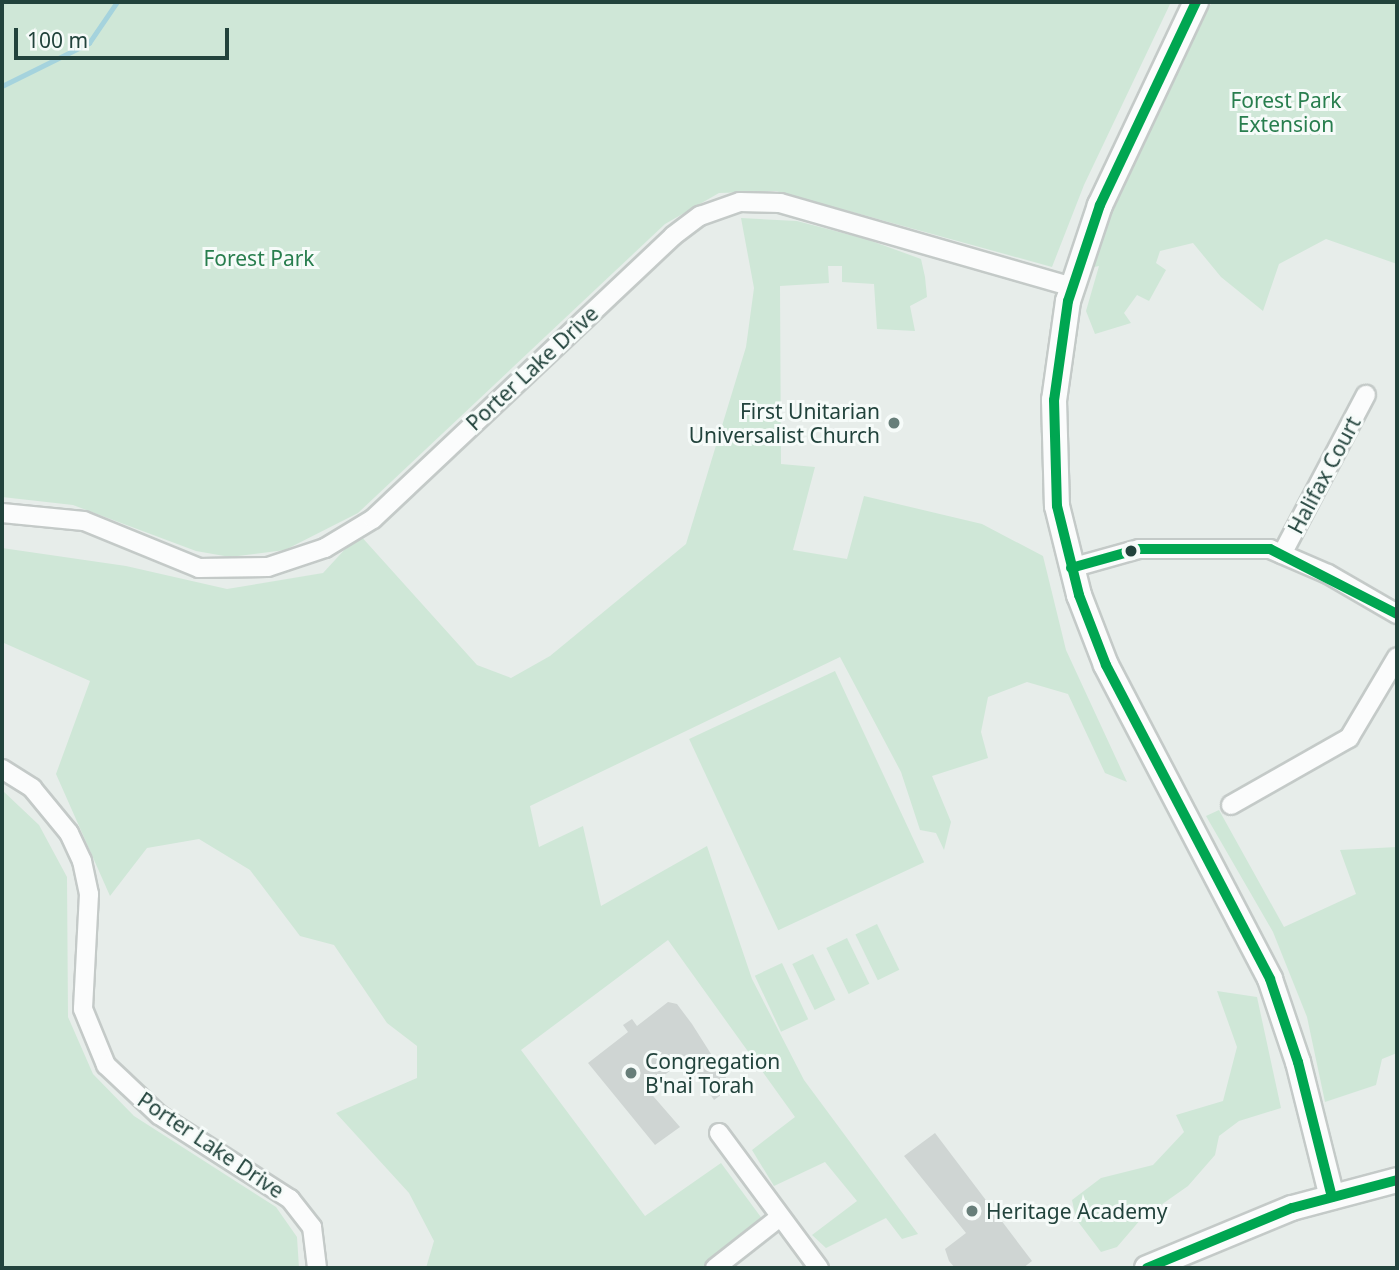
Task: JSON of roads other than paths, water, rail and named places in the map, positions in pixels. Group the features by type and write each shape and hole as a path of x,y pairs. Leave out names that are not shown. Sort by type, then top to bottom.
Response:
{"main road":[{"path":"1196,2 1105,194 1072,287 1060,340 1053,437 1057,506 1071,569 1106,665 1270,979 1298,1062 1332,1197"},
{"path":"1147,1268 1227,1233 1332,1197 1397,1180"}],"street":[{"name":"Porter Lake Drive","path":"2,513 83,521 199,568 268,567 325,548 373,519 673,236 700,216 740,202 780,203 1072,287"},
{"name":"Halifax Court","path":"1282,554 1366,395"},
{"path":"1071,569 1139,550 1258,548 1282,554 1397,614"},
{"path":"1231,806 1349,738 1397,657"},
{"name":"Porter Lake Drive","path":"2,769 33,788 69,832 82,861 89,905 83,1009 106,1065 159,1115 290,1199 312,1227 317,1268"},
{"path":"719,1133 819,1268"},
{"path":"715,1268 780,1217"}],"waterway":[{"path":"2,86 89,43 117,2"}],"place":[{"name":"First Unitarian Universalist Church","path":"894,423"},
{"name":"Congregation B'nai Torah","path":"631,1073"},
{"name":"Heritage Academy","path":"972,1211"}],"park label":[{"name":"Forest Park Extension","path":"1286,112"},
{"name":"Forest Park","path":"259,258"}]}
